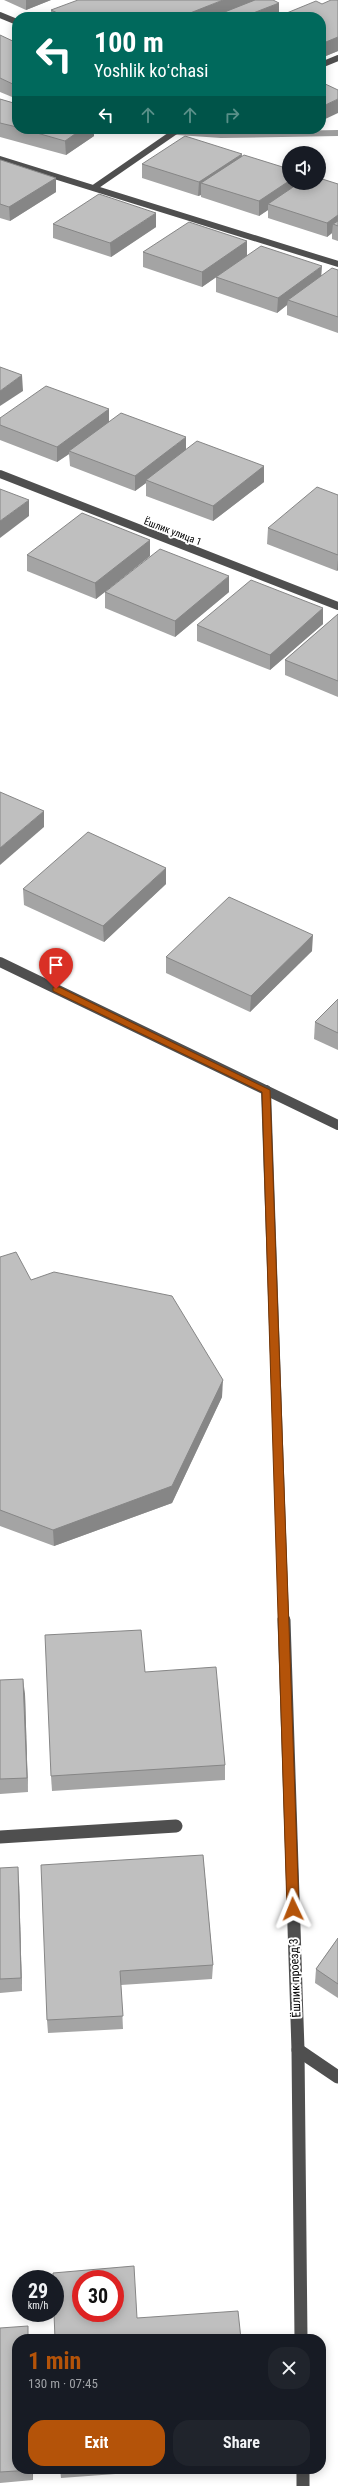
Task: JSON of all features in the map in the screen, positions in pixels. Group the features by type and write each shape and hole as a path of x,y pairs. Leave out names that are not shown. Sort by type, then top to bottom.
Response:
{"street":[{"path":"0,15 12,20"},
{"path":"326,63 338,58"},
{"path":"95,186 172,134"},
{"path":"0,159 95,186 338,264"},
{"name":"Ёшлик улица 1","path":"0,474 338,606"},
{"path":"0,962 338,1125"},
{"name":"Ёшлик проезд 3","path":"266,1090 298,2050 301,2334"},
{"path":"0,1836 176,1826"},
{"path":"298,2050 338,2077"},
{"path":"303,2474 303,2486"}],"building":[{"path":"78,0 223,0 193,12 55,12 51,10"},
{"path":"255,0 273,0 279,3 256,12 225,12"},
{"path":"331,0 338,0 338,37 326,42 326,12 289,12 316,1 322,4"},
{"path":"0,35 12,41 12,84 0,78"},
{"path":"326,84 338,90 338,99 326,105"},
{"path":"0,99 12,103 12,126 0,123"},
{"path":"40,134 75,134 65,141"},
{"path":"185,136 242,154 199,182 142,164"},
{"path":"244,155 282,167 282,186 259,201 201,183"},
{"path":"0,160 56,178 9,207 0,204"},
{"path":"326,180 338,184 338,215 327,223 268,204 289,190 326,190"},
{"path":"99,194 156,213 110,243 53,224"},
{"path":"338,221 338,226 333,224"},
{"path":"189,222 247,241 202,272 143,252"},
{"path":"261,246 322,266 278,298 216,277"},
{"path":"332,268 338,270 338,317 288,300"},
{"path":"0,367 22,375 0,391"},
{"path":"46,386 109,409 57,447 0,425 0,418"},
{"path":"121,413 186,437 135,476 69,451"},
{"path":"197,441 264,466 213,506 146,480"},
{"path":"317,487 338,495 338,555 268,528"},
{"path":"0,489 29,500 0,521"},
{"path":"82,513 150,540 95,583 27,555"},
{"path":"160,549 229,576 175,621 105,592"},
{"path":"251,580 323,608 270,655 197,625"},
{"path":"338,614 338,681 285,660"},
{"path":"0,792 44,811 0,848"},
{"path":"88,832 166,868 103,926 23,889"},
{"path":"229,897 313,935 251,996 166,957"},
{"path":"338,999 338,1033 315,1022"},
{"path":"16,1252 31,1280 54,1272 172,1296 223,1380 172,1486 53,1530 0,1510 0,1257"},
{"path":"141,1630 145,1672 216,1667 225,1765 51,1776 45,1635"},
{"path":"23,1679 27,1778 0,1779 0,1680"},
{"path":"203,1855 213,1965 120,1971 123,2016 47,2020 41,1865"},
{"path":"18,1867 21,1978 0,1979 0,1868"},
{"path":"338,1938 338,1984 316,1969"},
{"path":"134,2266 137,2318 238,2311 240,2334 55,2334 54,2322 64,2322 64,2272 72,2271 72,2322 124,2322 124,2270 88,2270"},
{"path":"28,2326 28,2334 12,2334 12,2471 0,2472 0,2328"}],"waterway":[{"path":"326,133 338,133"},
{"path":"206,134 280,134"}],"route":[{"path":"56,989 266,1090 293,1909"}]}
